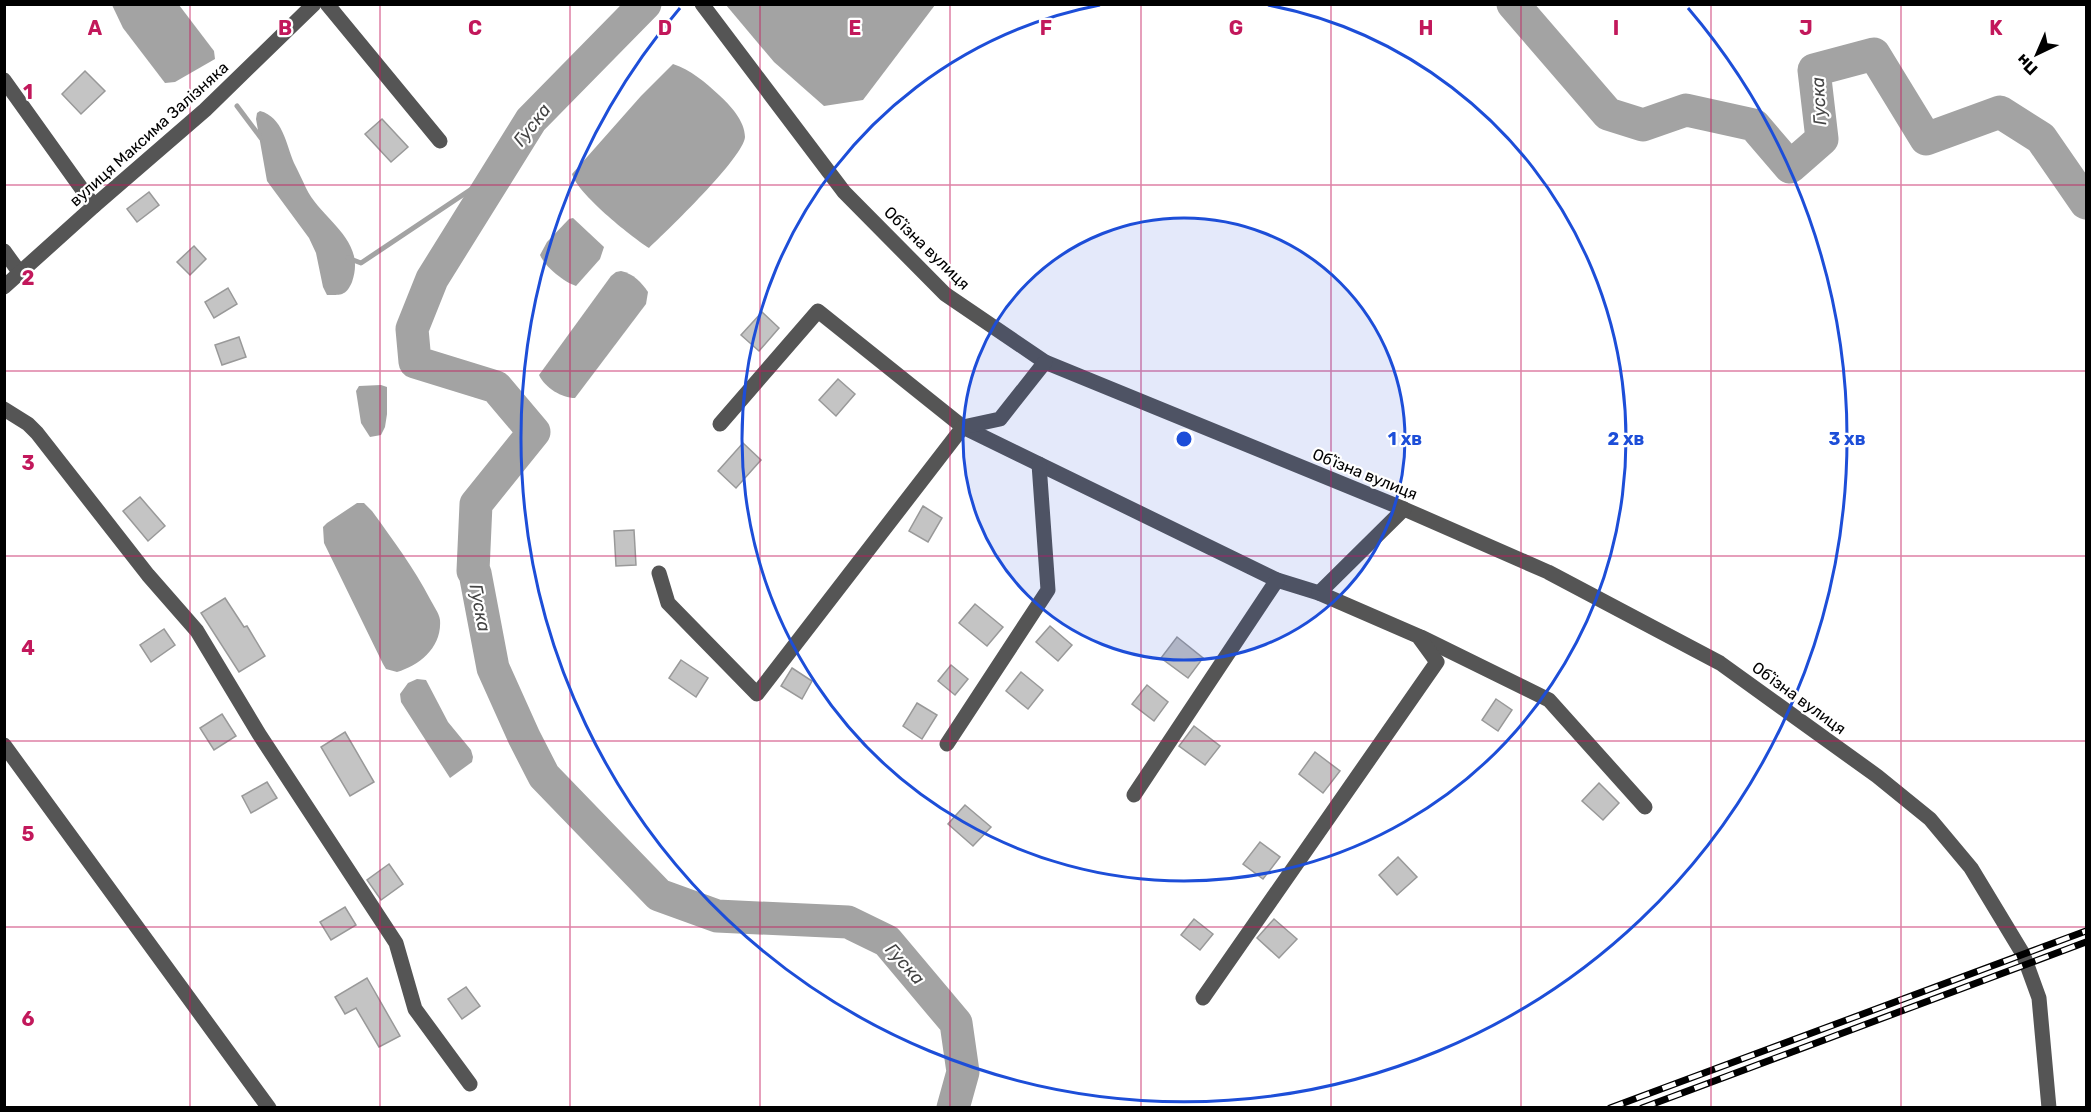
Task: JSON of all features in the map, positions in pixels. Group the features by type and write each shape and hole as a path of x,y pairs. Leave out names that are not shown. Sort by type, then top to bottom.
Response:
{"street":[{"name":"вулиця Максима Залізняка","path":"4,286 205,110 314,4"},
{"path":"327,4 440,141"},
{"name":"Обʼїзна вулиця","path":"702,4 844,192 945,294 1045,362 1404,509 1548,572 1720,663 1868,769 1930,819 1971,868 2028,964 2039,998 2049,1107"},
{"path":"4,80 94,206"},
{"path":"4,251 20,273"},
{"path":"720,424 818,311 963,428 1277,580 1319,593 1418,636 1549,700 1645,807"},
{"path":"659,573 668,603 758,694 963,428 1000,419 1045,362"},
{"path":"4,409 28,424 37,433 148,575 197,631 259,734 396,943 415,1009 470,1084"},
{"path":"947,744 1047,590 1039,464"},
{"path":"1319,593 1404,509"},
{"path":"1134,795 1277,580"},
{"path":"1203,998 1437,662 1418,636"},
{"path":"4,744 269,1107"}],"shaded area":[{"path":"112,5 179,5 214,51 215,59 175,82 165,83 123,28"},
{"path":"726,5 935,5 863,100 824,106 774,62"},
{"path":"673,64 698,77 732,108 740,119 745,137 732,161 719,177 649,248 629,234 594,203 572,174 641,96"},
{"path":"260,111 268,114 279,125 294,163 313,200 348,242 355,267 352,282 348,290 342,294 327,295 323,287 316,253 309,238 267,181 256,119"},
{"path":"573,218 604,247 600,259 576,286 555,274 540,255 547,242 569,219"},
{"path":"621,271 633,276 645,288 648,292 646,304 575,398 559,394 545,384 539,375 611,276"},
{"path":"359,386 387,387 385,427 381,435 370,437 361,423 356,391"},
{"path":"357,503 364,503 372,511 403,554 436,609 440,620 437,639 428,654 414,665 397,672 386,669 383,664 324,543 323,527"},
{"path":"417,679 426,680 448,722 471,750 472,762 450,778 401,702 400,694 408,683"}],"building":[{"path":"85,71 105,91 81,114 62,94"},
{"path":"382,119 408,147 391,162 365,134"},
{"path":"149,192 159,205 137,222 127,209"},
{"path":"194,246 206,259 190,275 177,262"},
{"path":"228,288 237,304 214,318 205,302"},
{"path":"762,312 779,328 759,351 741,335"},
{"path":"239,337 246,357 222,365 215,345"},
{"path":"838,379 855,394 836,416 819,400"},
{"path":"743,443 761,460 736,488 718,471"},
{"path":"140,497 165,526 148,541 123,511"},
{"path":"923,506 942,518 928,542 909,531"},
{"path":"634,530 636,565 616,566 614,531"},
{"path":"225,598 244,627 247,626 265,656 239,672 201,613"},
{"path":"975,604 1003,627 987,646 959,623"},
{"path":"1050,626 1072,645 1058,661 1036,642"},
{"path":"164,629 175,645 151,662 140,645"},
{"path":"1177,637 1203,658 1188,678 1161,658"},
{"path":"681,660 708,678 696,697 669,678"},
{"path":"951,665 968,679 955,695 938,681"},
{"path":"792,668 812,681 802,699 781,686"},
{"path":"1021,672 1043,690 1028,709 1006,691"},
{"path":"1147,685 1168,702 1154,721 1132,704"},
{"path":"1496,699 1512,710 1498,731 1482,720"},
{"path":"917,703 937,715 922,739 903,726"},
{"path":"222,714 236,736 214,750 200,728"},
{"path":"1194,726 1220,746 1205,765 1179,746"},
{"path":"345,732 374,782 350,796 321,747"},
{"path":"1315,752 1340,771 1323,793 1299,774"},
{"path":"267,782 277,798 251,813 242,796"},
{"path":"1599,783 1619,803 1603,820 1582,801"},
{"path":"965,805 991,827 973,846 948,824"},
{"path":"1260,842 1280,857 1263,879 1243,864"},
{"path":"1398,857 1417,877 1397,895 1379,875"},
{"path":"389,864 403,884 381,900 367,880"},
{"path":"345,907 356,925 331,940 320,922"},
{"path":"1194,919 1213,934 1200,950 1181,935"},
{"path":"1274,919 1297,939 1279,958 1257,938"},
{"path":"367,978 400,1036 379,1047 356,1008 345,1014 335,997"},
{"path":"466,987 480,1006 462,1019 448,999"}],"waterway":[{"name":"Гуска","path":"645,4 531,120 432,279 412,329 415,362 496,387 534,432 476,504 473,571 493,668 544,776 659,895 717,916 848,922 887,941 956,1023 963,1072 953,1108"},
{"name":"Гуска","path":"1513,4 1608,114 1643,125 1686,110 1754,125 1790,167 1822,139 1814,70 1874,54 1926,139 2000,112 2041,138 2086,203"},
{"path":"237,106 261,138"},
{"path":"348,258 361,263 500,170"}],"railway":[{"path":"1610,1108 2086,931"},
{"path":"1642,1108 2086,942"}]}
